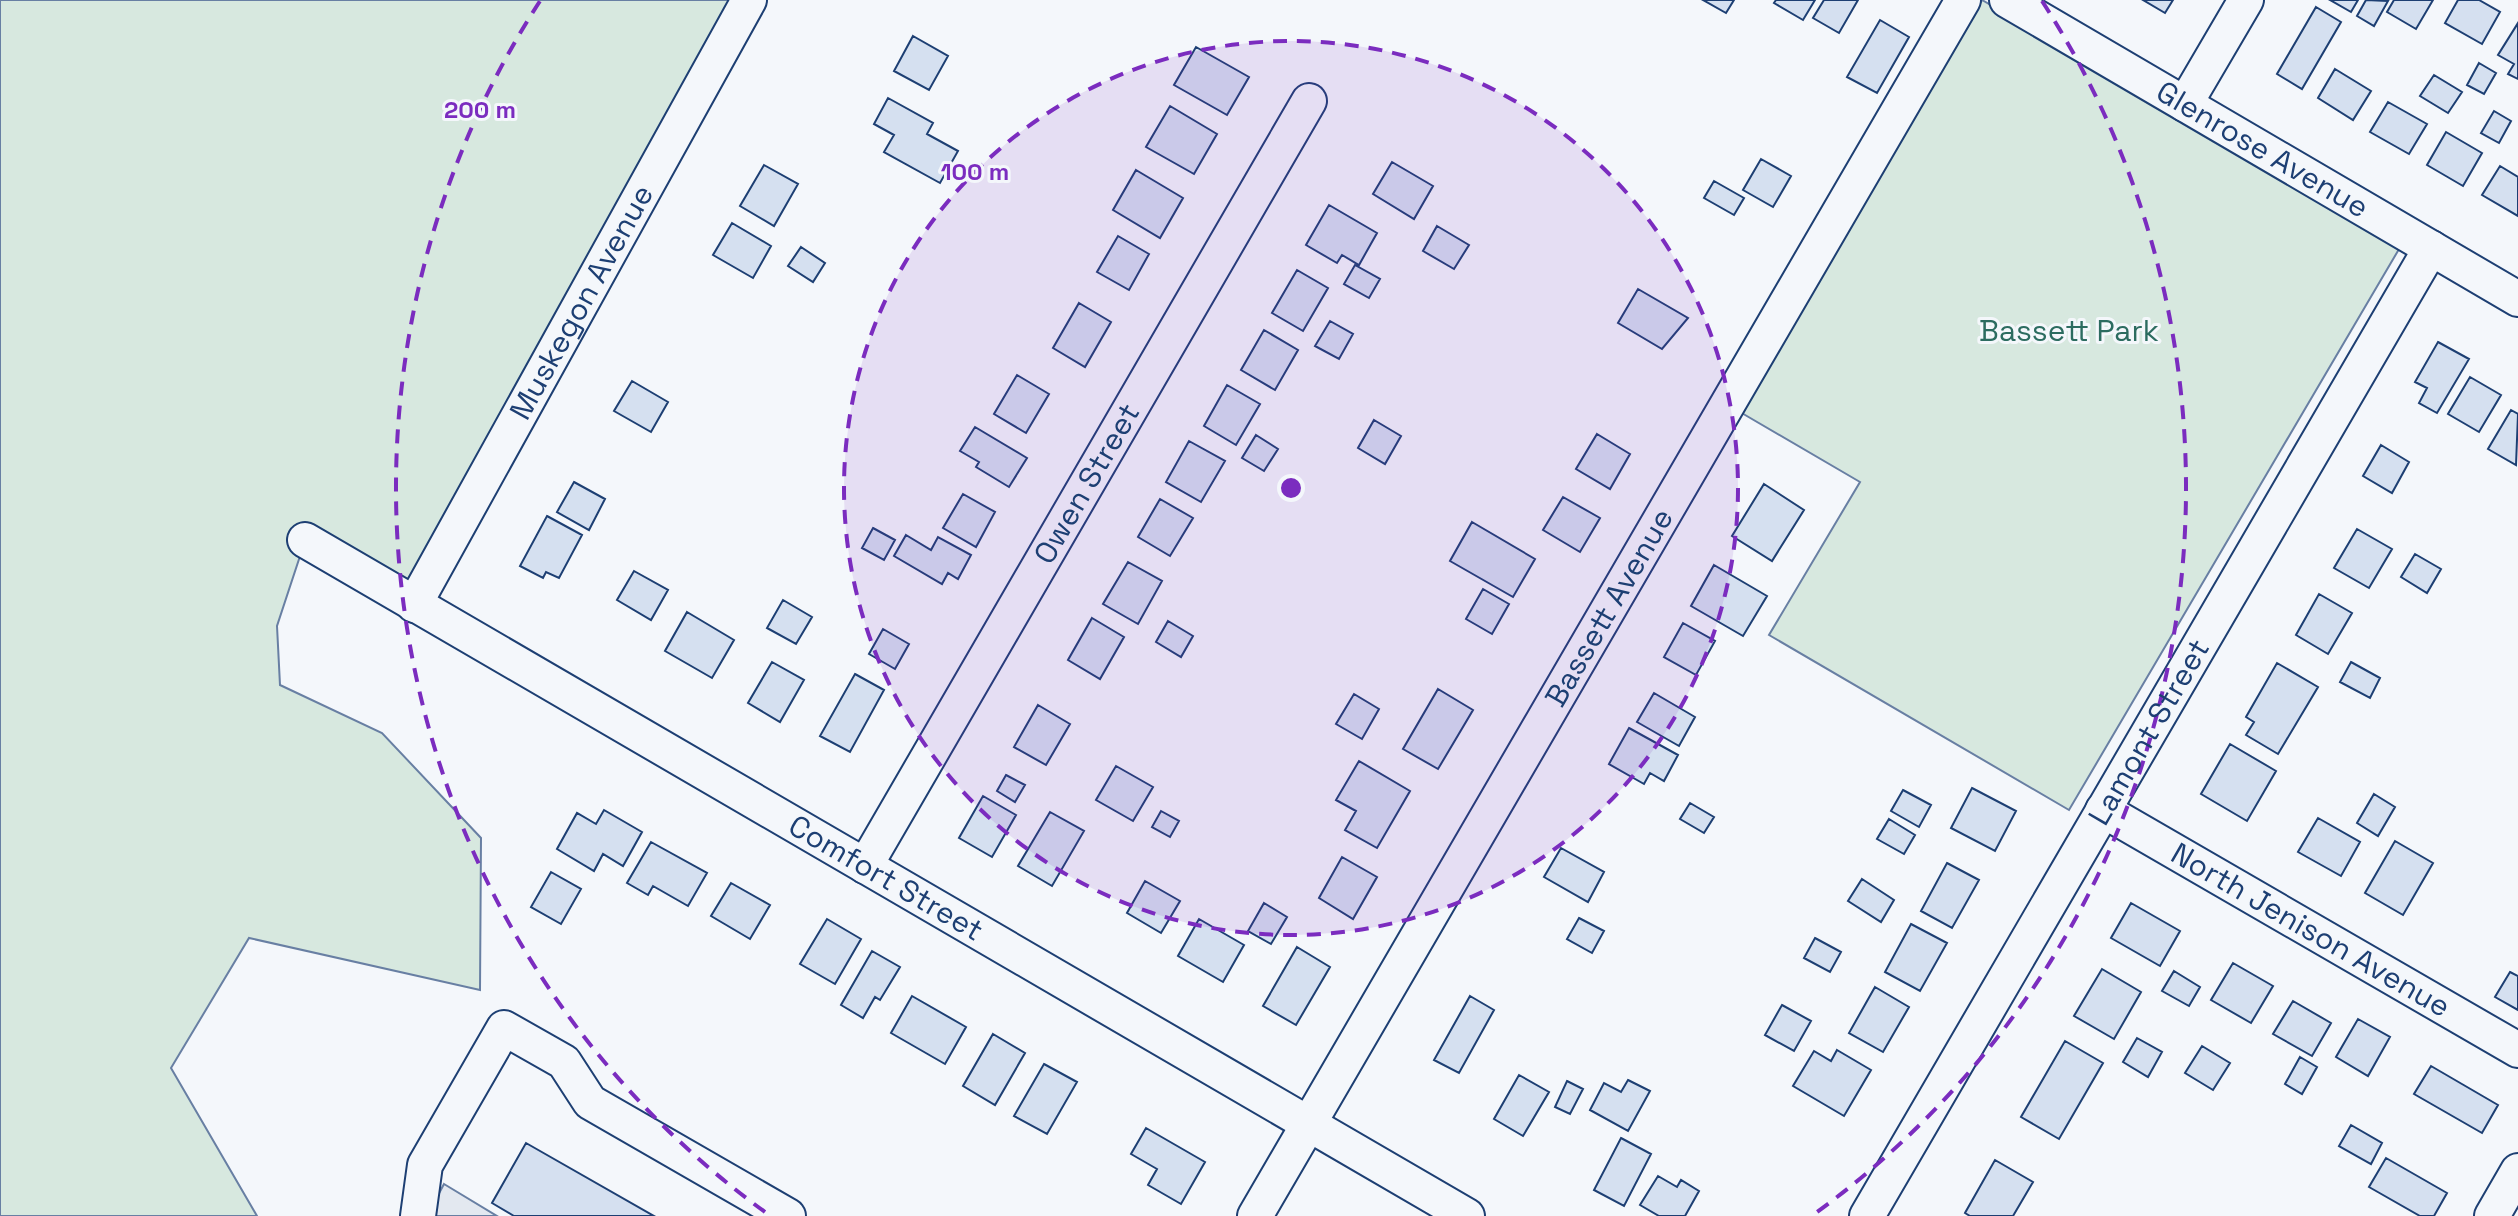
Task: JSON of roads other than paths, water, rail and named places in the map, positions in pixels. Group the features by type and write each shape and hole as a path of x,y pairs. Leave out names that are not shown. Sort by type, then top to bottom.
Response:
{"street":[{"name":"Muskegon Avenue","path":"414,605 749,0"},
{"name":"Bassett Avenue","path":"1255,1216 1963,0"},
{"name":"Glenrose Avenue","path":"2007,0 2518,299"},
{"path":"2185,104 2246,0"},
{"name":"Owen Street","path":"865,866 1309,101"},
{"name":"Lamont Street","path":"1867,1216 2431,248"},
{"name":"Comfort Street","path":"305,540 1467,1216"},
{"name":"North Jenison Avenue","path":"2103,810 2518,1050"},
{"path":"418,1216 425,1165 504,1028 564,1062 590,1102 788,1216"},
{"path":"2492,1216 2518,1171"}],"park label":[{"name":"Bassett Park","path":"2069,331"}]}
